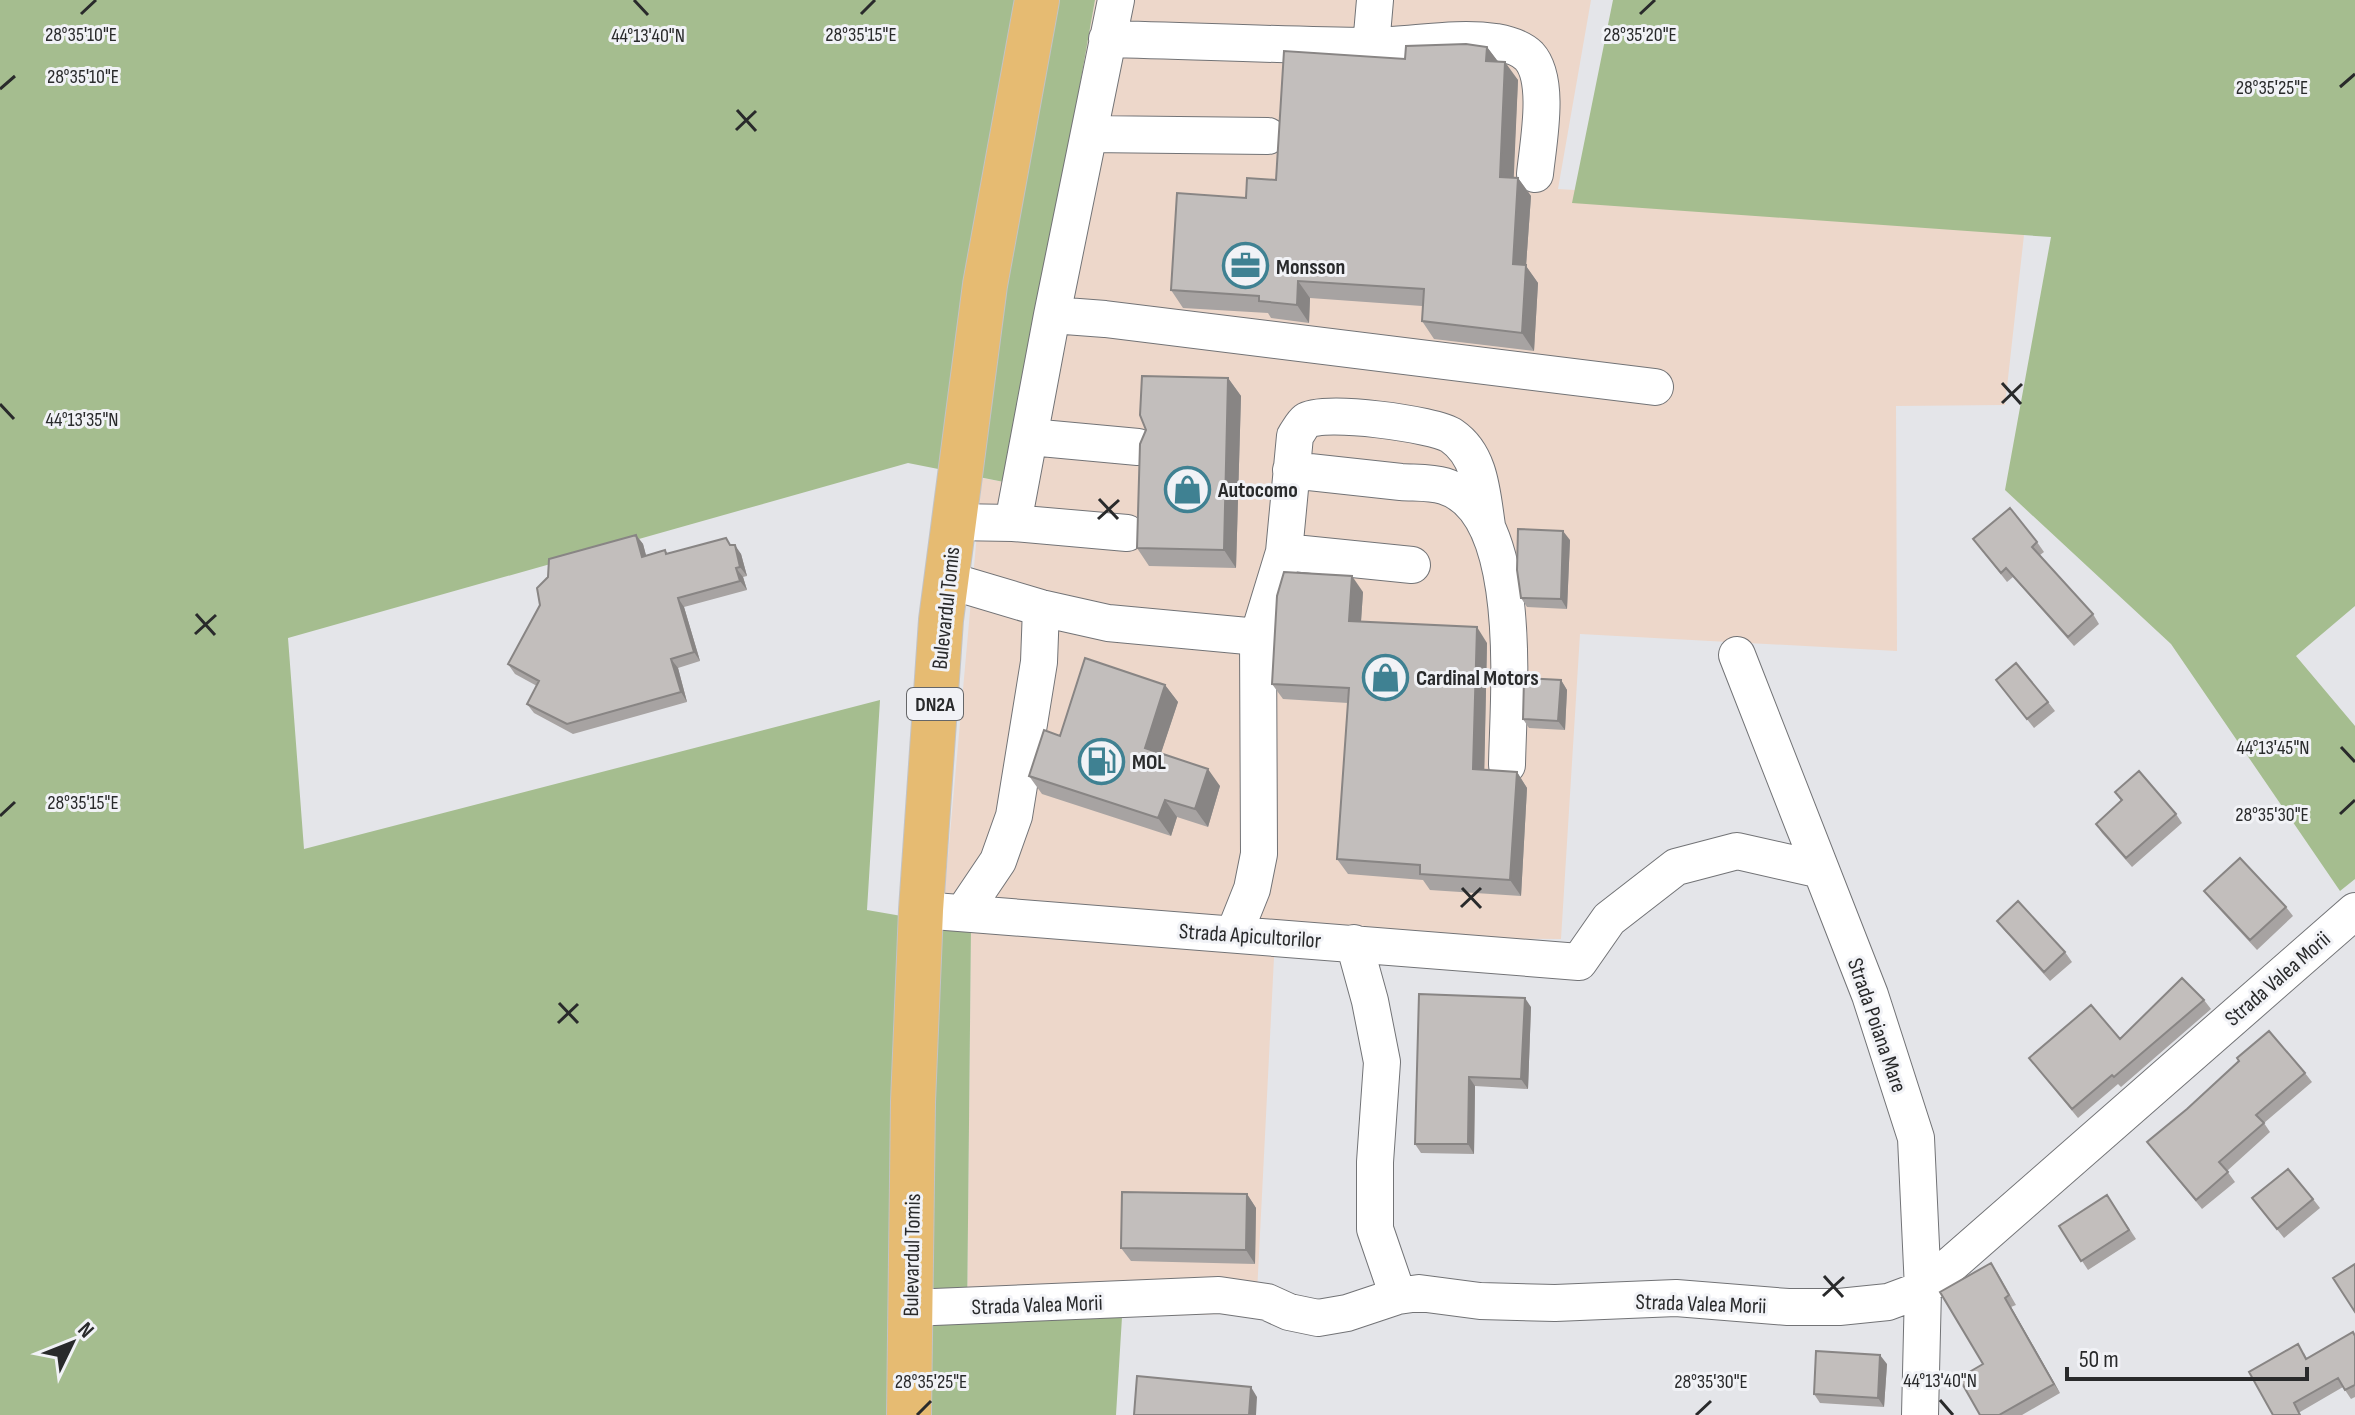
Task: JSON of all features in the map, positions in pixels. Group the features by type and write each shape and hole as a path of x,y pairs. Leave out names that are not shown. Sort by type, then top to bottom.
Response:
{"main road":[{"name":"Bulevardul Tomis","path":"882,1415 886,1086 894,908 914,617 958,280 1008,0"},
{"name":"Bulevardul Tomis","path":"909,1415 913,1102 942,911 941,620 985,285 1037,0"}],"street":[{"path":"1013,523 1116,0"},
{"path":"1371,46 1375,0"},
{"path":"1107,39 1371,46 1427,41 1495,42 1517,48 1528,55 1538,71 1541,89 1535,174"},
{"path":"1089,134 1268,136"},
{"path":"1052,315 1655,387"},
{"path":"1234,934 1252,889 1259,854 1258,637 1284,552 1295,436 1306,420 1326,414 1425,425 1452,435 1471,456 1478,475 1487,526 1497,551 1509,617 1507,765"},
{"path":"1030,437 1138,447"},
{"path":"1291,470 1445,486 1469,502 1487,526"},
{"path":"954,522 1013,523 1127,533"},
{"path":"1284,552 1412,565"},
{"path":"947,580 1041,608 1108,623 1258,637"},
{"path":"942,911 998,861 1014,816 1039,662 1041,608"},
{"name":"Strada Poiana Mare","path":"1737,655 1870,995 1916,1138 1923,1289 1920,1415"},
{"name":"Strada Apicultorilor","path":"942,911 1579,962 1609,919 1676,867 1737,851 1821,870"},
{"name":"Strada Valea Morii","path":"910,1308 1219,1295 1267,1302 1289,1312 1318,1318 1419,1293 1480,1301 1555,1303 1676,1298 1788,1307 1839,1307 1888,1302 1923,1289 2355,911"},
{"path":"1354,943 1382,1062 1375,1162 1375,1229 1398,1296"}],"shaded area":[{"path":"1095,0 1591,0 1558,189 2026,217 2005,405 1896,406 1897,651 1580,634 1561,939 1275,938 1256,1313 967,1322 971,928 942,923 982,478 1009,483"}],"green space":[{"path":"0,0 1095,0 1009,483 908,463 288,638 304,849 880,700 867,910 971,928 967,1321 1122,1317 1116,1415 0,1415"},
{"path":"1613,0 2355,0 2355,606 2296,656 2355,726 2355,879 2340,891 2171,644 2005,490 2051,237 1572,203"}],"building":[{"path":"1466,44 1487,47 1486,61 1505,62 1500,177 1518,178 1513,264 1526,265 1522,333 1422,321 1424,289 1298,281 1297,305 1259,301 1259,296 1171,290 1177,193 1246,198 1247,178 1276,180 1284,51 1405,59 1406,46"},
{"path":"1142,376 1228,378 1224,550 1137,548 1140,444 1146,430 1140,415"},
{"path":"2010,508 2037,542 2032,547 2093,614 2068,637 2006,568 2001,573 1973,539"},
{"path":"1518,529 1563,531 1561,599 1521,598 1517,570"},
{"path":"636,535 642,557 726,538 730,545 735,545 740,581 678,598 694,652 671,659 681,692 567,724 527,704 539,681 508,664 540,605 537,588 548,577 549,559"},
{"path":"1284,572 1352,576 1349,621 1477,627 1473,769 1517,772 1510,880 1420,874 1420,865 1337,859 1349,688 1272,684 1277,596"},
{"path":"1085,658 1165,685 1145,748 1208,769 1195,809 1165,800 1158,818 1029,776 1044,730 1060,736"},
{"path":"2016,663 2048,702 2027,719 1996,680"},
{"path":"1524,678 1561,680 1558,721 1523,719"},
{"path":"2139,771 2176,814 2126,858 2096,824 2122,800 2115,792"},
{"path":"2240,858 2286,907 2250,940 2204,891"},
{"path":"2018,901 2065,952 2044,972 1997,921"},
{"path":"2182,978 2204,1000 2072,1109 2029,1058 2091,1005 2120,1039"},
{"path":"1419,994 1525,998 1521,1079 1469,1077 1468,1144 1415,1144"},
{"path":"2269,1031 2305,1073 2256,1115 2264,1123 2219,1162 2228,1172 2196,1200 2147,1142 2187,1109 2239,1061 2237,1058"},
{"path":"2288,1169 2313,1199 2277,1229 2252,1198"},
{"path":"1122,1192 1247,1194 1246,1250 1121,1248"},
{"path":"2107,1195 2129,1230 2081,1261 2059,1226"},
{"path":"1991,1263 2009,1295 2005,1298 2054,1384 1999,1415 1980,1415 1959,1378 1983,1364 1940,1292"},
{"path":"2355,1264 2355,1312 2333,1278"},
{"path":"2353,1332 2355,1385 2345,1390 2338,1378 2294,1403 2300,1415 2273,1415 2249,1372 2298,1344 2306,1359"},
{"path":"1816,1351 1880,1355 1878,1398 1814,1394"},
{"path":"1137,1376 1251,1387 1249,1415 1134,1415"}],"place":[{"name":"Monsson","path":"1245,266"},
{"name":"Autocomo","path":"1187,489"},
{"name":"Cardinal Motors","path":"1385,677"},
{"name":"MOL","path":"1101,761"}]}
